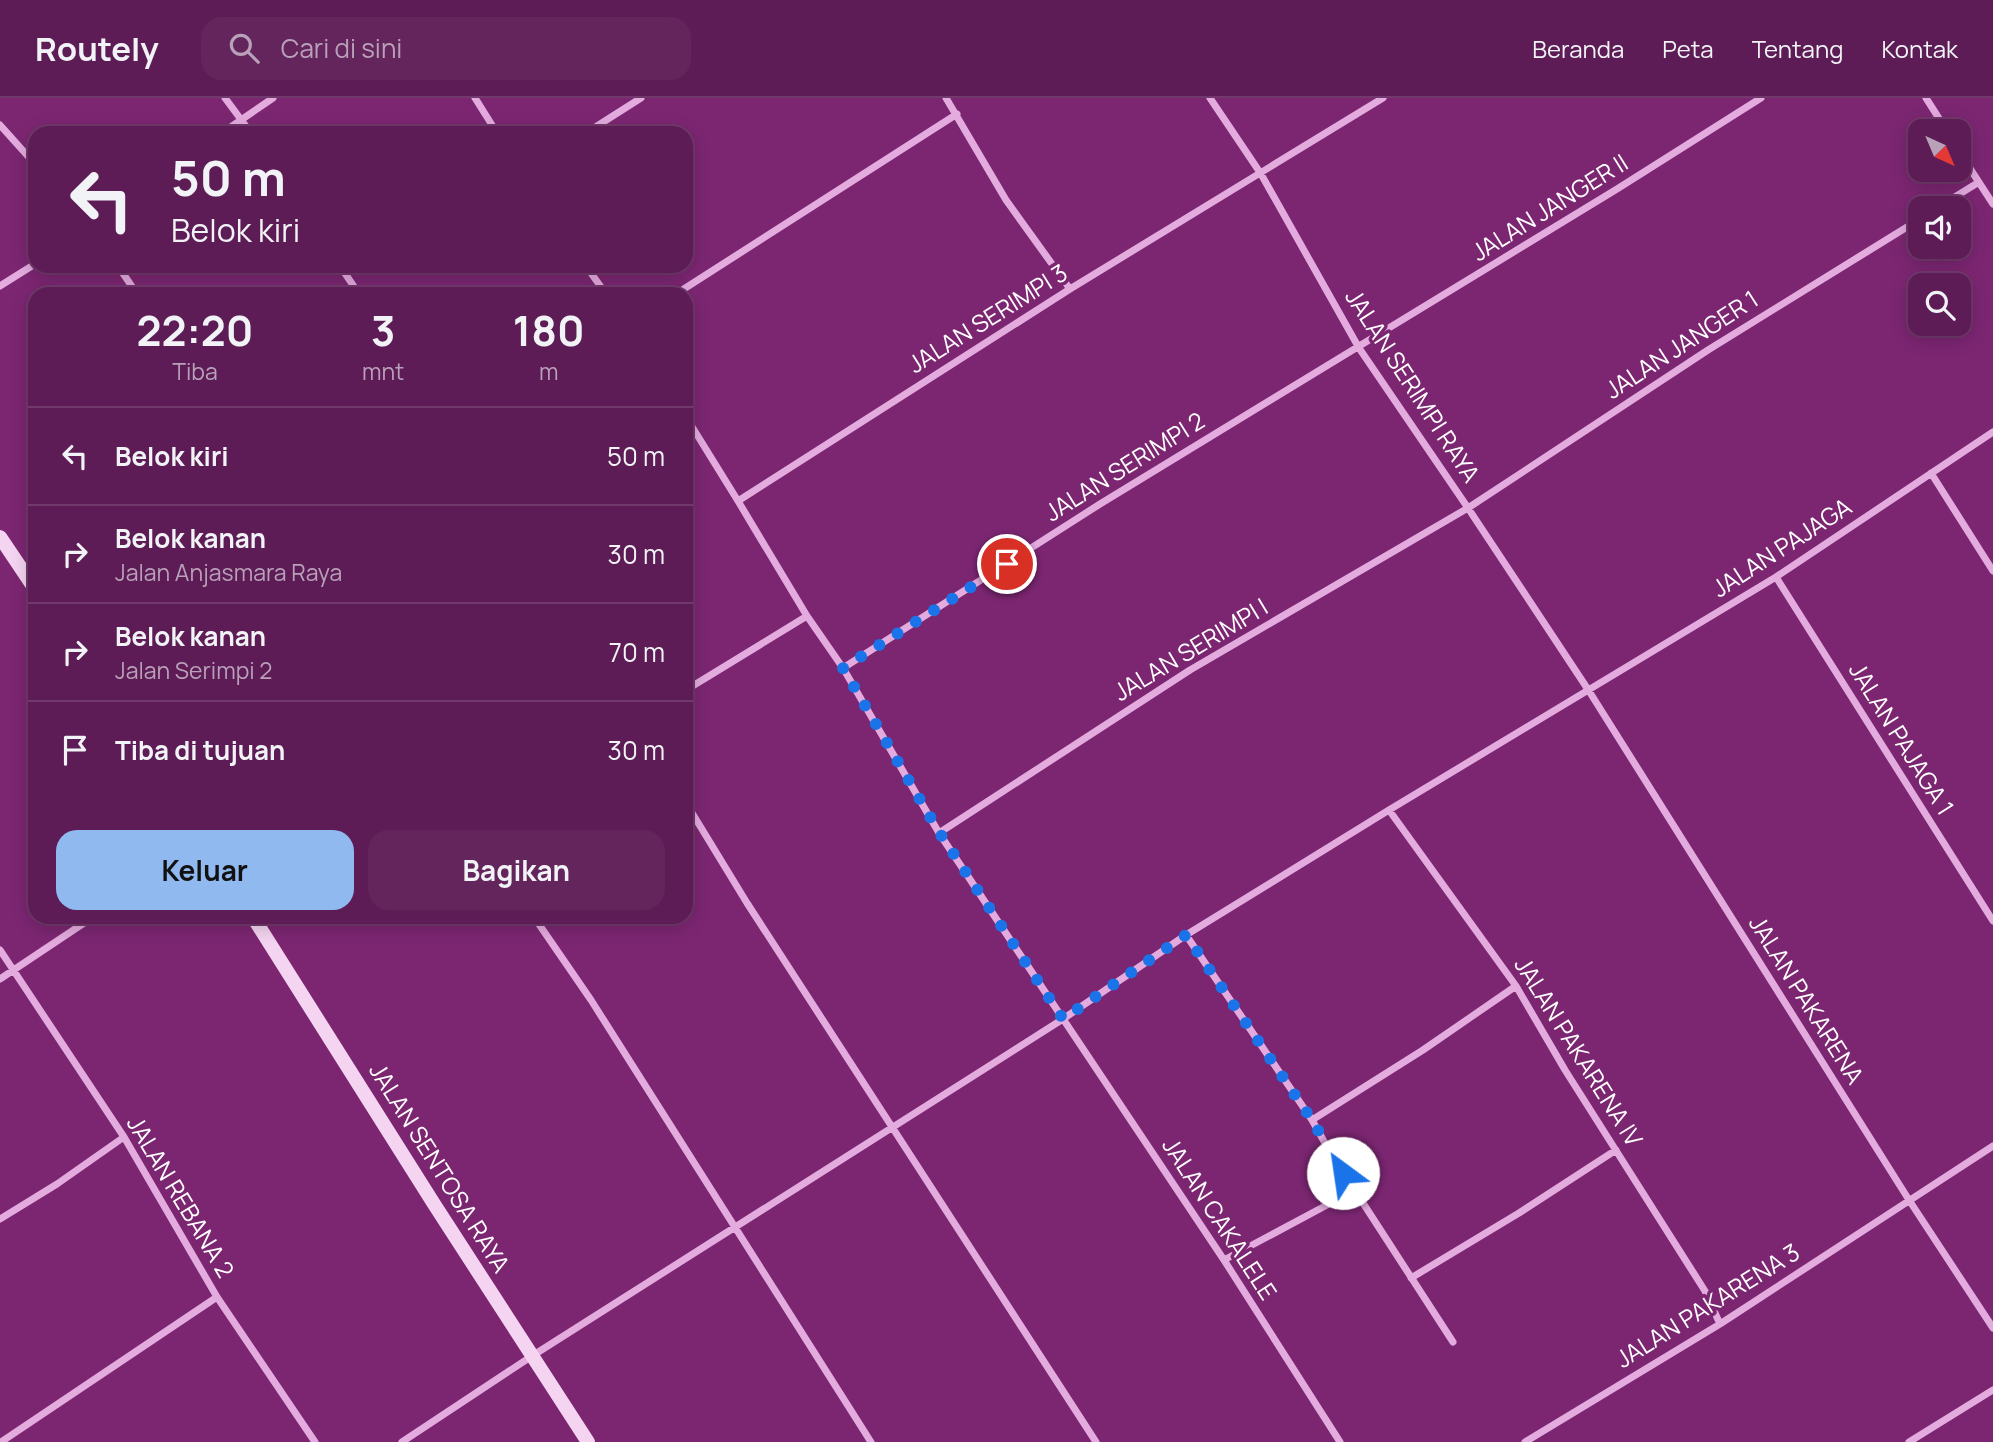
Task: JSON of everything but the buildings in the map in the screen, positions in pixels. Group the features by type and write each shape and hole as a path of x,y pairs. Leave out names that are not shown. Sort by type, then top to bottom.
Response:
{"main road":[{"path":"0,537 28,579"},
{"name":"JALAN SENTOSA RAYA","path":"257,924 588,1442"}],"street":[{"path":"225,98 246,126"},
{"path":"231,126 273,98"},
{"path":"475,98 493,126"},
{"path":"597,126 641,98"},
{"path":"946,98 1006,200 1070,289"},
{"name":"JALAN SERIMPI RAYA","path":"1210,98 1261,174 1359,348 1589,691"},
{"name":"JALAN SERIMPI 3","path":"738,500 1070,289 1383,98"},
{"name":"JALAN JANGER II","path":"1359,348 1618,190 1761,98"},
{"path":"1926,98 1939,119"},
{"path":"688,287 957,114"},
{"path":"0,125 28,156"},
{"path":"1971,170 1993,204"},
{"path":"1956,196 1979,182"},
{"name":"JALAN JANGER 1","path":"1468,508 1708,350 1908,226"},
{"path":"0,286 28,268"},
{"name":"JALAN SERIMPI 2","path":"843,668 1100,504 1359,348"},
{"name":"JALAN CAKALELE","path":"693,428 807,616 843,668 939,832 1224,1260 1340,1442"},
{"name":"JALAN PAJAGA","path":"402,1442 532,1356 1063,1019 1186,935 1776,577 1993,432"},
{"path":"1931,474 1993,571"},
{"name":"JALAN SERIMPI I","path":"939,832 1190,670 1468,508"},
{"name":"JALAN PAJAGA 1","path":"1776,577 1993,921"},
{"path":"693,686 807,616"},
{"name":"JALAN PAKARENA","path":"1589,691 1909,1200 1993,1328"},
{"name":"JALAN PAKARENA IV","path":"1389,810 1516,986 1565,1070 1705,1291 1720,1324"},
{"path":"693,814 747,903 1096,1442"},
{"path":"0,979 83,924"},
{"path":"539,924 598,1012 871,1442"},
{"path":"1186,935 1312,1120 1335,1161 1453,1342"},
{"name":"JALAN REBANA 2","path":"0,950 124,1137 217,1297 315,1442"},
{"path":"1312,1120 1516,986"},
{"path":"0,1219 57,1184 124,1137"},
{"name":"JALAN PAKARENA 3","path":"1525,1442 1720,1324 1993,1146"},
{"path":"1412,1278 1616,1150"},
{"path":"1224,1260 1327,1205 1352,1186"},
{"path":"1,1442 217,1297"},
{"path":"1909,1442 1993,1390"}],"route":[{"path":"1007,564 843,668 939,832 1063,1019 1186,935 1312,1120 1343,1173"}]}
